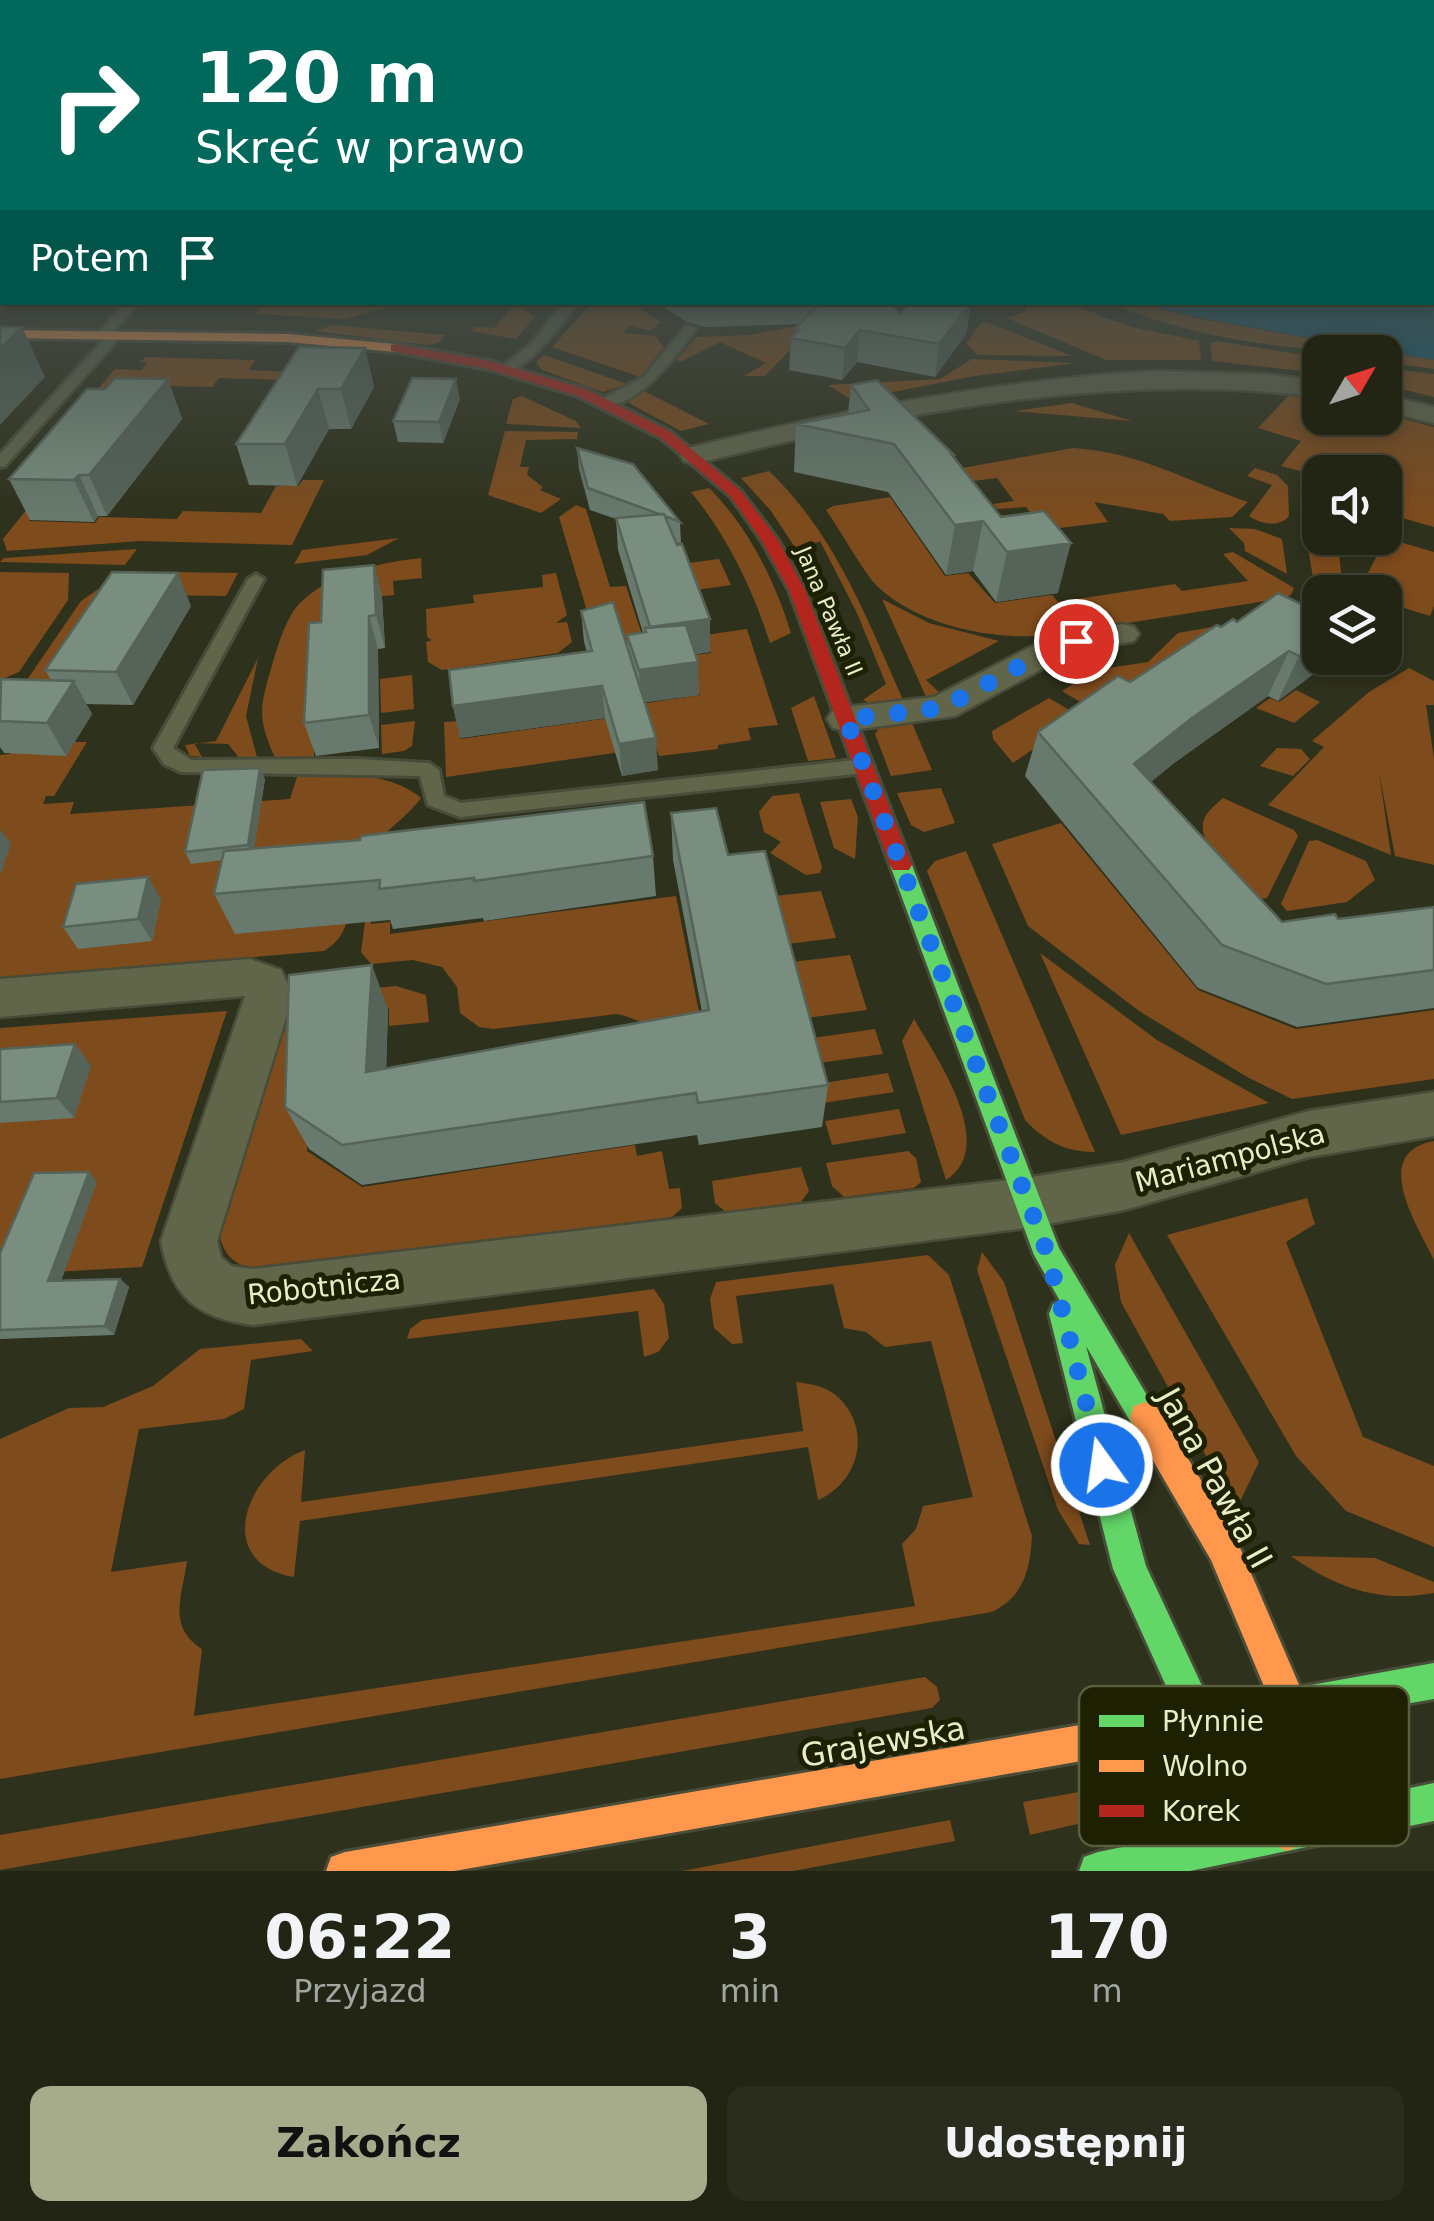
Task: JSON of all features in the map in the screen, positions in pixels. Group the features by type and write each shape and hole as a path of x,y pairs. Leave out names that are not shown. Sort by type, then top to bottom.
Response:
{"street":[{"name":"Jana Pawła II","path":"382,347 508,369 605,403 694,455 738,496 778,552 846,719 1048,1255 1223,1548 1282,1686"},
{"path":"694,455 982,396 1081,382 1182,376 1302,387"},
{"path":"1402,407 1434,415"},
{"path":"846,719 942,708 1058,646 1122,634"},
{"name":"Robotnicza","path":"0,998 250,977 265,983 269,995 189,1241 193,1266 206,1284 229,1296 271,1295 1026,1203"},
{"name":"Mariampolska","path":"1026,1203 1124,1186 1309,1134 1434,1114"},
{"name":"Jana Pawła II","path":"1048,1255 1130,1570 1184,1686"},
{"name":"Grajewska","path":"1408,1686 1434,1681"},
{"name":"Grajewska","path":"345,1871 1079,1742"},
{"path":"1409,1807 1434,1802"},
{"path":"1098,1871 1219,1846"}],"lane":[{"path":"0,463 99,347"},
{"path":"508,369 535,347"},
{"path":"605,403 649,380 675,347"},
{"path":"256,579 163,748 172,759 188,767 357,766 429,770 435,800 460,810 626,788 665,788 864,766"}],"shaded area":[{"path":"553,347 664,347 640,377"},
{"path":"687,347 709,347 680,362 677,359"},
{"path":"732,347 792,347 765,376 744,376 766,363"},
{"path":"970,347 1050,347 1072,356 978,355"},
{"path":"1076,347 1200,347 1201,360 1106,360"},
{"path":"1210,347 1256,347 1302,355 1302,371 1212,361"},
{"path":"1402,354 1434,360 1434,369 1402,364"},
{"path":"544,355 627,384 603,392 542,370 536,362"},
{"path":"146,357 255,360 249,370 291,372 285,380 219,378 212,387 167,386 31,468 115,369 142,370 147,362 139,362"},
{"path":"972,359 1076,363 975,376 852,400 828,385 940,379"},
{"path":"1402,370 1434,374 1434,397 1402,389"},
{"path":"644,391 709,424 681,431 627,402"},
{"path":"1290,394 1302,396 1302,435 1402,435 1402,419 1434,427 1434,527 1402,518 1402,455 1302,455 1302,471 1281,466 1301,441 1258,428"},
{"path":"522,396 576,421 581,428 506,424 513,399"},
{"path":"1072,403 1132,421 1014,411"},
{"path":"505,431 578,432 577,439 526,440 520,467 529,467 527,475 543,487 540,490 561,499 541,513 488,495"},
{"path":"1073,448 1120,455 1248,502 1232,517 1170,521 1163,514 1094,502 1108,522 1044,530 1026,507 997,509 993,504 1014,501 997,478 973,481 962,468"},
{"path":"1255,468 1277,475 1288,486 1289,516 1285,520 1270,524 1249,516 1272,485 1247,476"},
{"path":"769,471 813,522 848,579 904,702 874,705 863,700 886,684 857,613 820,541 798,552 771,511 741,478"},
{"path":"303,480 324,480 292,545 140,541 7,551 3,539 27,509 37,509 29,521 95,523 99,517 177,519 183,511 261,513 276,486 298,486"},
{"path":"709,488 759,555 791,633 770,643 738,564 691,492"},
{"path":"890,497 945,576 968,573 995,603 1052,595 1058,602 1175,584 1182,591 1248,581 1223,554 1233,552 1294,588 1291,595 1278,599 1084,630 1079,625 1065,627 1069,633 1020,636 969,630 920,614 878,587 826,510"},
{"path":"576,505 586,509 610,587 626,586 644,641 598,648 559,517"},
{"path":"1229,528 1255,529 1282,539 1287,574 1245,551 1244,543"},
{"path":"399,538 367,555 294,564 302,550"},
{"path":"1402,543 1434,552 1434,606 1430,616 1402,607 1402,575 1367,575 1377,555 1402,555"},
{"path":"137,549 125,565 0,562 4,558"},
{"path":"1309,555 1339,555 1342,575 1312,575"},
{"path":"421,558 422,578 393,581 394,595 331,602 317,656 314,757 275,758 263,723 263,704 279,644 294,610 312,593 341,577 372,566"},
{"path":"719,559 731,585 689,591 665,566"},
{"path":"0,572 69,573 68,600 19,672 0,680"},
{"path":"169,572 238,573 226,596 155,595"},
{"path":"556,573 567,615 556,623 567,622 572,642 558,653 442,670 428,662 426,642 432,640 427,637 426,609 474,603 473,595 543,587 542,575"},
{"path":"120,574 56,711 7,709 81,601"},
{"path":"882,599 929,623 999,641 926,680 942,695 927,699"},
{"path":"1241,622 1115,723 1062,691 1095,670 1148,662 1178,633"},
{"path":"747,629 778,725 748,728 751,740 718,745 718,749 659,756 656,747 446,777 444,722 457,721 460,739 609,718 607,709 700,695 687,656 711,653 705,635"},
{"path":"258,658 246,716 257,757 240,759 228,744 199,743 216,741"},
{"path":"1409,668 1434,681 1434,705 1426,705 1434,758 1434,865 1395,856 1379,772 1391,855 1268,805 1324,747 1312,741 1369,692"},
{"path":"412,675 414,709 381,713 380,679"},
{"path":"1296,690 1320,702 1294,723 1256,708 1270,698 1279,702"},
{"path":"814,696 836,758 808,761 791,708"},
{"path":"1049,698 1071,711 1073,722 1013,763 993,739 992,731"},
{"path":"415,721 412,746 382,754 381,725"},
{"path":"912,723 932,770 891,776 875,734 880,726"},
{"path":"20,741 87,742 54,796 46,796 43,804 74,802 70,814 290,799 297,777 313,776 378,779 421,798 360,860 351,883 344,931 324,951 0,979 0,755 10,754"},
{"path":"194,744 202,757 190,756 185,745"},
{"path":"1277,748 1301,749 1310,759 1293,776 1260,766"},
{"path":"941,788 955,823 924,832 911,825 897,793"},
{"path":"799,793 822,867 820,873 806,875 770,853 781,842 764,832 759,812 772,796"},
{"path":"1223,798 1294,830 1298,836 1267,898 1261,899 1206,841 1203,821"},
{"path":"851,799 858,817 855,859 834,848 820,802"},
{"path":"1061,823 1198,990 1296,1029 1434,1010 1434,1079 1292,1099 1247,1077 1139,1011 1028,926 992,844"},
{"path":"1317,840 1366,861 1375,880 1347,902 1287,911 1281,904 1309,841"},
{"path":"966,851 1095,1152 1056,1144 1025,1120 927,871 935,861"},
{"path":"372,869 371,924 390,922 390,934 676,896 713,1082 669,1041 631,1018 617,1014 493,1029 479,1027 460,1013 457,987 442,967 413,960 371,964 361,952"},
{"path":"821,891 836,938 779,945 766,897"},
{"path":"1040,953 1157,1040 1269,1103 1121,1135"},
{"path":"850,955 867,1010 798,1019 784,963"},
{"path":"396,986 426,995 429,1022 389,1026 389,1008 308,1019 307,1151 362,1187 635,1145 637,1156 662,1151 669,1189 680,1188 682,1208 672,1217 259,1270 234,1260 224,1249 218,1223 284,1006 307,995"},
{"path":"227,1011 142,1267 0,1275 0,1028"},
{"path":"914,1019 948,1078 965,1124 966,1146 961,1165 946,1180 902,1041"},
{"path":"875,1029 883,1054 812,1064 806,1039"},
{"path":"888,1073 894,1092 823,1103 817,1084"},
{"path":"899,1109 906,1133 832,1145 825,1121"},
{"path":"1434,1141 1434,1260 1410,1211 1401,1175 1404,1160 1415,1148"},
{"path":"908,1151 916,1158 921,1182 914,1188 844,1197 832,1186 826,1163"},
{"path":"801,1167 809,1191 801,1202 726,1212 715,1203 712,1181"},
{"path":"1307,1198 1315,1224 1286,1242 1363,1437 1434,1466 1434,1547 1346,1511 1296,1456 1167,1235"},
{"path":"1129,1233 1259,1462 1236,1510 1121,1302 1115,1265"},
{"path":"982,1252 1004,1282 1090,1545 1079,1544 1058,1510 977,1270"},
{"path":"928,1255 949,1275 1032,1536 1023,1581 1003,1606 992,1612 0,1779 0,1439 69,1408 103,1407 153,1386 200,1349 301,1339 313,1351 251,1360 244,1409 224,1419 139,1429 111,1572 187,1561 180,1599 181,1621 184,1631 202,1649 194,1716 915,1606 902,1544 916,1529 923,1506 973,1497 931,1341 885,1347 866,1332 844,1328 833,1284 736,1296 743,1343 732,1344 714,1328 710,1299 716,1282"},
{"path":"654,1289 664,1304 669,1338 658,1352 644,1357 638,1311 407,1339 410,1329 422,1320"},
{"path":"796,1382 819,1386 834,1394 850,1411 856,1425 858,1440 851,1469 843,1482 818,1500 808,1447 300,1521 294,1577 268,1568 253,1554 246,1536 246,1516 266,1477 305,1450 301,1502 803,1431"},
{"path":"1291,1556 1375,1558 1434,1582 1434,1593 1395,1596 1359,1590 1325,1577"},
{"path":"925,1677 937,1687 940,1700 932,1708 0,1870 0,1835"},
{"path":"1079,1792 1079,1824 1030,1835 1023,1802"},
{"path":"950,1820 955,1841 793,1871 682,1871"}],"water":[{"path":"1402,347 1434,347 1434,360 1402,354"}],"building":[{"path":"299,347 365,348 341,389 318,389 285,444 236,444"},
{"path":"115,378 168,379 89,475 79,475 74,480 9,479 87,389 105,389"},
{"path":"412,378 456,379 439,422 393,421"},
{"path":"877,380 955,456 952,455 1001,517 1044,511 1071,543 1007,552 983,521 955,525 894,444 796,424 869,410 851,385"},
{"path":"577,448 633,464 680,522 588,488"},
{"path":"664,514 677,545 682,544 710,619 650,627 616,518"},
{"path":"374,565 376,615 369,616 369,715 304,723 309,623 321,622 323,570"},
{"path":"112,572 178,573 116,672 45,670"},
{"path":"1278,593 1302,604 1302,654 1289,651 1192,718 1134,764 1282,922 1434,907 1434,970 1326,984 1222,945 1038,732 1118,676 1130,682 1217,625 1221,627 1233,619 1237,622"},
{"path":"613,602 656,738 619,744 602,686 453,706 449,670 592,651 581,611"},
{"path":"686,625 698,662 639,670 627,635 646,632 645,628"},
{"path":"1,679 74,681 47,723 0,721"},
{"path":"260,768 248,845 185,852 203,770"},
{"path":"644,802 653,856 474,881 379,889 380,880 214,894 224,851 360,840 361,836"},
{"path":"716,808 728,855 765,851 828,1085 698,1103 696,1093 342,1145 285,1107 289,975 372,965 366,1072 709,1010 671,813"},
{"path":"148,877 138,919 63,927 76,884"},
{"path":"75,1044 57,1098 0,1102 0,1049"},
{"path":"89,1172 48,1281 120,1279 105,1326 0,1330 0,1253 34,1173"}],"traffic: fast":[{"path":"901,865 1048,1255 1145,1417"},
{"path":"1063,1314 1130,1569 1184,1686"},
{"path":"1406,1686 1434,1681"},
{"path":"1409,1807 1434,1802"},
{"path":"1098,1871 1220,1846"}],"traffic: slow":[{"path":"388,347 395,348"},
{"path":"1145,1417 1223,1548 1282,1686"},
{"path":"345,1871 1079,1743"}],"traffic: jam":[{"path":"395,348 490,365 583,393 666,435 736,494 770,540 797,590 901,865"}],"route":[{"path":"1076,641 1046,652 955,704 922,712 846,719 1048,1255 1102,1465"}]}
